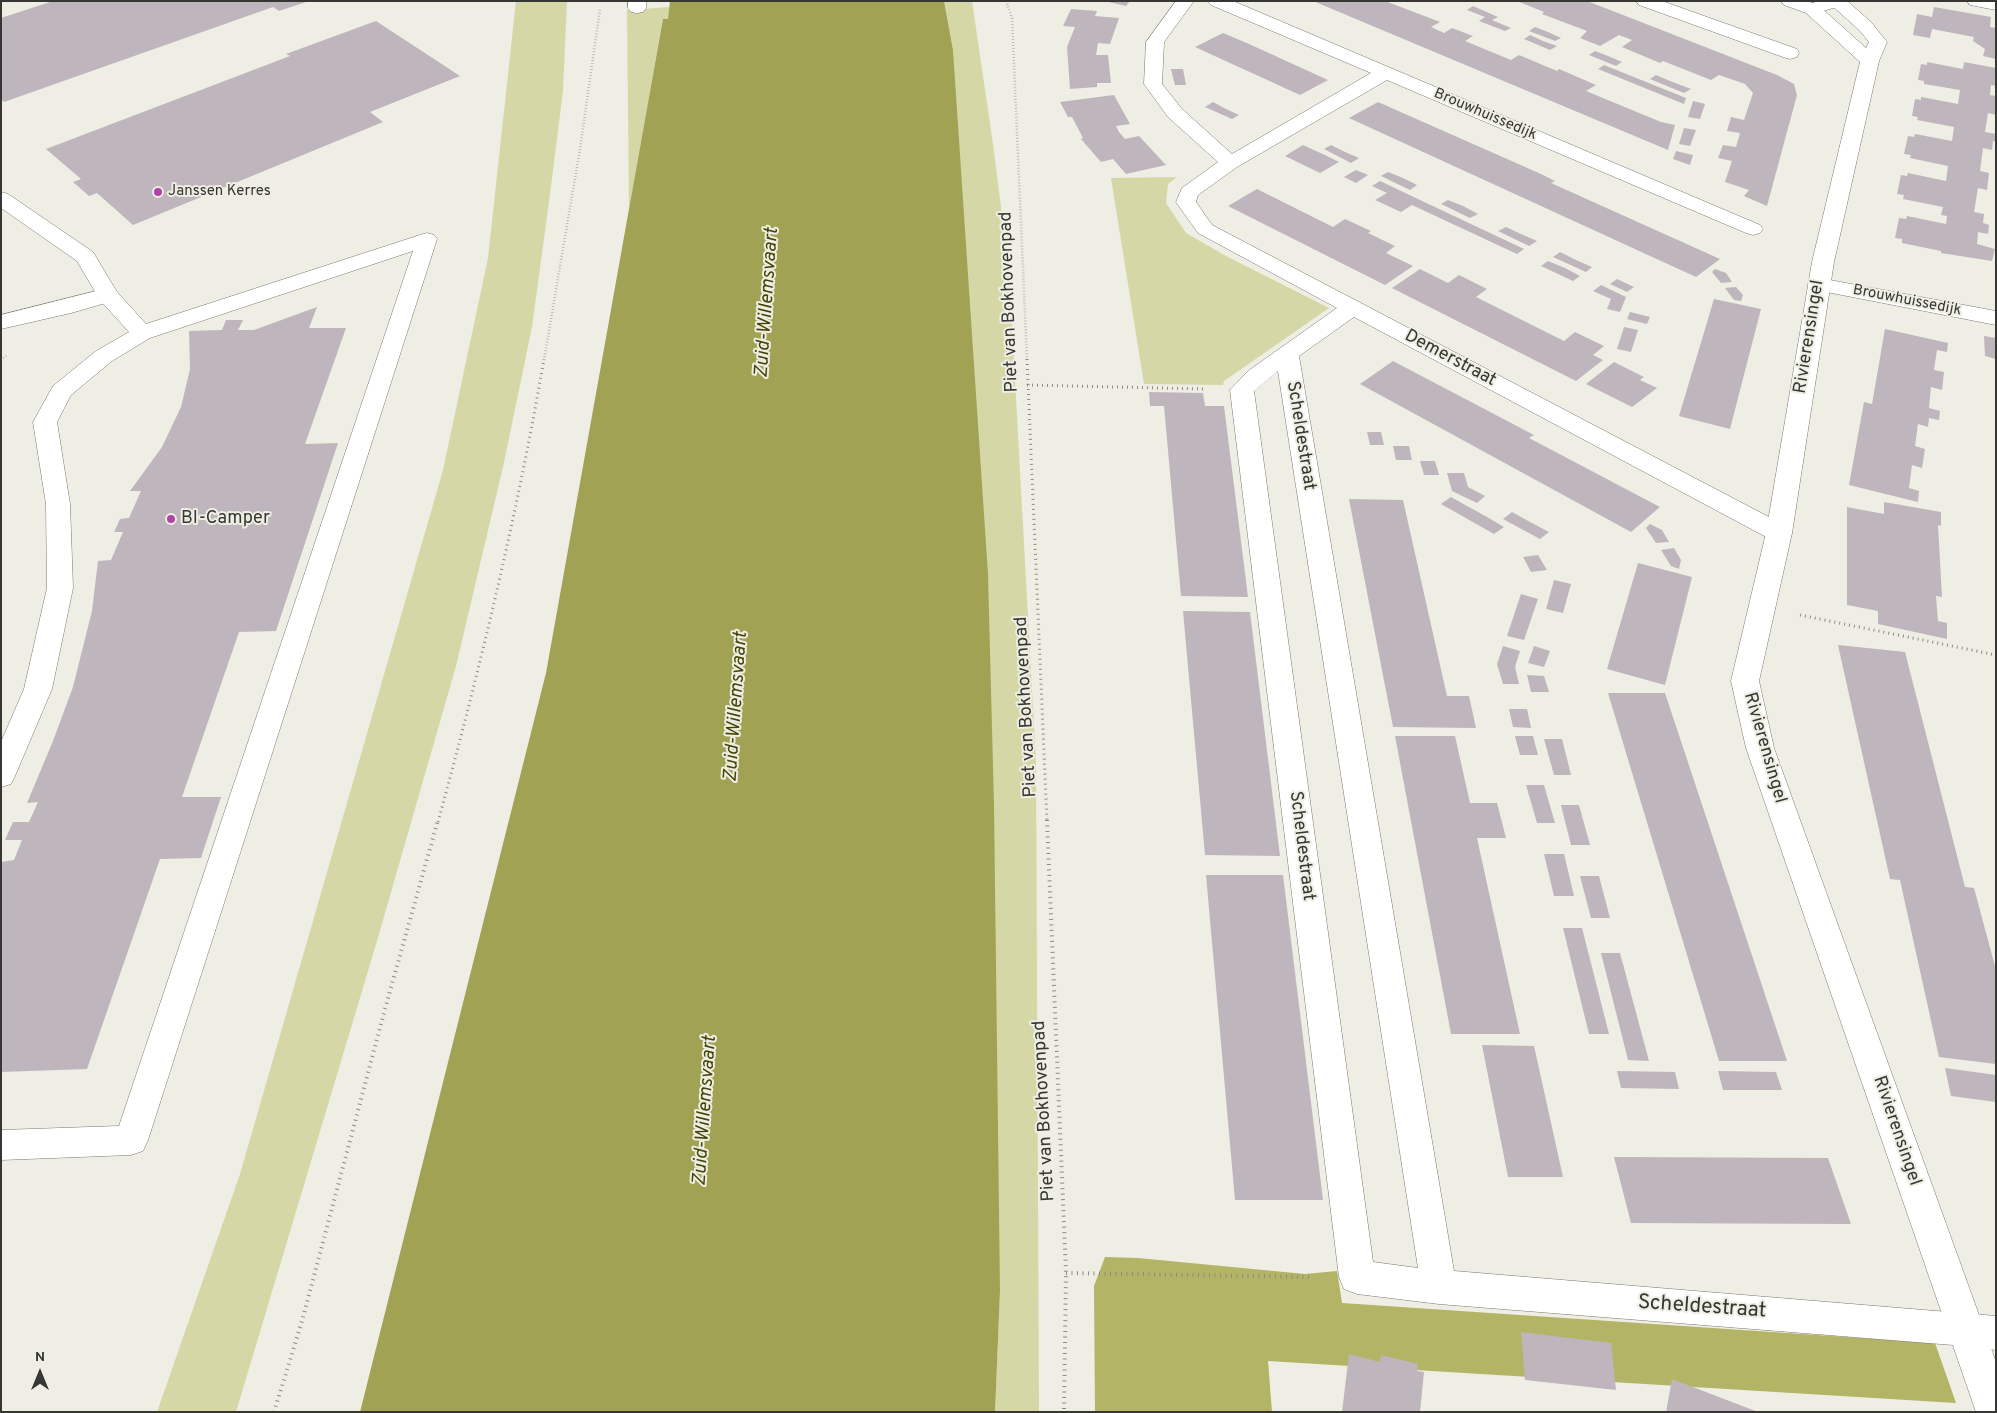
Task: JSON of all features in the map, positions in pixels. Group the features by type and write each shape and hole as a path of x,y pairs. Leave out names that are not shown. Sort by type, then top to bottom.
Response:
{"street":[{"path":"1185,1 1155,42 1153,84 1175,113 1230,162"},
{"name":"Brouwhuissedijk","path":"1217,1 1753,230"},
{"path":"1645,1 1790,53"},
{"path":"1790,1 1812,9 1870,61"},
{"path":"1812,9 1837,1"},
{"name":"Rivierensingel","path":"1837,1 1865,26 1878,42 1870,61 1819,284 1779,533 1745,681 1760,748 1981,1331 1996,1412"},
{"path":"1976,1 1996,5"},
{"name":"Demerstraat","path":"1385,73 1230,162 1189,192 1186,202 1205,230 1779,533"},
{"path":"1,198 85,257 108,295 142,333"},
{"path":"1,776 38,689 60,588 58,504 45,422 61,390 104,356 142,333 427,239 131,1140 1,1145"},
{"name":"Brouwhuissedijk","path":"1819,284 1996,318"},
{"path":"1,322 63,308 108,295"},
{"name":"Scheldestraat","path":"1353,307 1256,376 1242,390 1357,1277 1439,1288 1981,1331"},
{"path":"1,338 63,308"},
{"name":"Scheldestraat","path":"1287,355 1439,1288"}],"path":[{"path":"274,1412 302,1320 385,1009 459,748 510,533 545,353 580,149 601,1"},
{"name":"Piet van Bokhovenpad","path":"1006,1 1012,18 1026,384 1066,1273 1064,1412"},
{"path":"1026,384 1242,390"},
{"path":"1762,607 1996,655"},
{"path":"1066,1273 1357,1277"}],"green space":[{"path":"516,1 567,1 563,91 532,327 503,467 456,666 377,941 236,1412 157,1412 240,1174 443,470 488,258"},
{"path":"944,1 972,1 1009,271 1036,762 1039,1412 995,1412 1000,1291 953,50"},
{"path":"670,7 668,19 663,19 629,209 627,10"},
{"path":"1177,177 1168,184 1166,203 1186,233 1226,256 1329,308 1224,381 1223,385 1144,384 1111,178"}],"shaded area":[{"path":"1105,1257 1138,1258 1305,1274 1337,1271 1342,1303 1935,1343 1956,1403 1268,1361 1272,1412 1095,1412 1094,1286"}],"water":[{"name":"Zuid-Willemsvaart","path":"670,1 944,1 953,50 988,574 994,805 1000,1291 995,1412 360,1412 546,673 663,19 668,19"}],"building":[{"path":"53,1 306,2 279,11 273,7 4,102 1,99 1,18"},
{"path":"1104,1 1130,1 1126,6"},
{"path":"1313,1 1385,1 1440,22 1431,27 1444,33 1452,28 1473,36 1465,41 1511,60 1519,55 1557,71 1559,69 1596,85 1586,91 1661,122 1675,125 1668,150"},
{"path":"1517,1 1587,1 1777,75 1794,84 1797,95 1767,206 1744,196 1749,190 1725,182 1732,161 1718,158 1723,145 1736,147 1740,133 1727,131 1731,117 1744,120 1753,93 1745,84 1719,75 1711,80 1663,61 1660,63 1622,47 1632,40 1619,35 1600,46 1580,38 1587,31 1542,14 1544,12"},
{"path":"1473,6 1498,17 1492,20 1511,28 1505,31 1479,21 1485,17 1467,10"},
{"path":"1934,7 1991,17 1990,27 1996,28 1996,59 1983,56 1985,49 1973,41 1974,37 1932,29 1930,38 1913,35 1917,14 1932,17"},
{"path":"1071,9 1097,11 1095,16 1119,18 1110,44 1098,43 1096,55 1108,55 1111,83 1097,83 1097,87 1070,89 1067,47 1075,27 1063,26"},
{"path":"376,21 460,76 370,112 383,122 133,225 97,193 89,196 73,182 81,179 46,149 290,56 286,54"},
{"path":"1535,27 1561,38 1555,41 1529,31"},
{"path":"1223,33 1328,80 1300,95 1195,47"},
{"path":"1530,35 1557,46 1550,50 1524,39"},
{"path":"1595,51 1622,62 1616,66 1589,55"},
{"path":"1927,62 1963,69 1964,62 1996,68 1996,86 1991,85 1990,95 1996,96 1996,115 1988,113 1985,132 1996,134 1996,142 1993,141 1992,150 1983,148 1980,171 1989,173 1987,190 1978,188 1974,212 1984,214 1983,223 1989,225 1988,234 1978,232 1977,244 1995,249 1992,261 1941,253 1941,251 1902,243 1902,239 1895,238 1899,218 1906,219 1907,216 1946,224 1947,216 1941,215 1943,207 1903,199 1904,195 1897,194 1901,175 1907,176 1908,173 1946,181 1948,166 1910,158 1911,155 1904,154 1908,136 1914,137 1915,134 1952,141 1954,127 1917,120 1918,117 1912,116 1915,99 1921,100 1921,97 1958,104 1960,90 1924,84 1924,81 1918,80 1921,64 1927,65"},
{"path":"1604,65 1686,98 1684,104 1598,69"},
{"path":"1171,69 1183,69 1186,85 1175,85"},
{"path":"1656,75 1691,89 1684,93 1650,79"},
{"path":"1114,95 1130,124 1116,126 1119,132 1125,139 1139,136 1166,165 1126,174 1113,159 1101,162 1081,139 1083,138 1072,117 1068,117 1060,102"},
{"path":"1693,101 1705,104 1700,119 1688,117"},
{"path":"1213,102 1239,115 1232,119 1205,107"},
{"path":"1378,102 1541,174 1555,181 1551,183 1720,259 1696,277 1349,118"},
{"path":"1684,128 1696,130 1690,146 1679,144"},
{"path":"1303,145 1339,162 1320,173 1285,156"},
{"path":"1331,145 1359,158 1351,163 1324,149"},
{"path":"1676,151 1693,155 1690,165 1673,159"},
{"path":"1356,170 1368,175 1356,183 1344,177"},
{"path":"1388,172 1417,185 1410,190 1381,176"},
{"path":"1380,181 1524,249 1517,254 1412,205 1401,212 1375,200 1387,193 1372,186"},
{"path":"1257,189 1333,227 1345,219 1371,231 1368,233 1395,246 1386,253 1413,266 1385,285 1228,206"},
{"path":"1448,200 1478,214 1470,218 1441,204"},
{"path":"1506,227 1537,241 1529,246 1498,231"},
{"path":"1560,252 1592,267 1586,272 1553,257"},
{"path":"1548,261 1580,276 1573,281 1541,266"},
{"path":"1420,269 1448,283 1459,275 1487,289 1476,297 1564,341 1575,332 1604,346 1593,355 1603,360 1576,381 1392,288"},
{"path":"1715,269 1726,273 1732,282 1721,283 1712,272"},
{"path":"1617,279 1634,287 1627,292 1610,284"},
{"path":"1601,285 1626,297 1620,312 1607,309 1611,299 1593,291"},
{"path":"1736,287 1743,295 1741,301 1734,300 1725,288"},
{"path":"1714,299 1761,309 1730,429 1679,416"},
{"path":"317,307 309,328 346,328 305,444 338,443 276,631 239,632 182,797 221,797 201,858 160,859 87,1069 1,1072 1,862 14,860 22,840 5,840 13,822 29,822 38,802 27,803 73,687 92,611 98,561 111,560 123,532 114,532 120,519 129,518 141,491 130,491 162,447 181,407 190,369 189,331 222,330 226,320 243,320 238,330 254,330"},
{"path":"1630,312 1650,317 1647,324 1627,319"},
{"path":"1624,327 1638,330 1631,352 1617,349"},
{"path":"1885,329 1948,343 1947,352 1937,350 1934,370 1944,372 1942,390 1931,387 1929,408 1940,411 1939,420 1929,418 1928,427 1918,424 1915,446 1925,449 1922,468 1912,465 1909,488 1919,491 1918,502 1849,485 1864,402 1872,404"},
{"path":"1984,336 1996,338 1996,359 1985,356"},
{"path":"1393,361 1534,435 1529,438 1660,507 1631,532 1360,384"},
{"path":"1614,362 1644,377 1640,380 1657,388 1632,407 1586,384"},
{"path":"1149,392 1203,393 1205,406 1224,406 1248,597 1181,596 1164,406 1150,406"},
{"path":"1367,432 1381,432 1384,445 1370,445"},
{"path":"1393,446 1409,446 1412,460 1396,460"},
{"path":"1420,461 1435,461 1439,475 1424,475"},
{"path":"1447,473 1464,473 1468,487 1485,496 1477,503 1452,491"},
{"path":"1451,497 1504,527 1494,534 1441,504"},
{"path":"1349,499 1403,500 1447,696 1469,696 1476,728 1393,727"},
{"path":"1884,502 1941,512 1941,526 1938,525 1942,597 1936,596 1938,621 1947,623 1947,639 1878,624 1878,611 1847,605 1847,507 1884,514"},
{"path":"1512,512 1549,532 1540,539 1503,519"},
{"path":"1650,524 1662,530 1669,542 1656,543 1646,528"},
{"path":"1674,548 1681,560 1679,569 1671,566 1661,550"},
{"path":"1538,555 1547,570 1531,572 1523,557"},
{"path":"1638,563 1692,577 1665,685 1607,669"},
{"path":"1554,580 1571,584 1563,613 1546,609"},
{"path":"1521,594 1538,599 1524,640 1507,636"},
{"path":"1183,611 1250,612 1280,856 1205,855"},
{"path":"1838,645 1905,652 1965,887 1974,888 1996,970 1996,1064 1939,1057 1900,880 1890,879"},
{"path":"1503,646 1520,651 1515,667 1519,684 1503,684 1497,664"},
{"path":"1534,646 1550,651 1544,667 1528,663"},
{"path":"1527,675 1544,676 1549,692 1531,692"},
{"path":"1608,693 1665,693 1787,1061 1719,1061"},
{"path":"1509,709 1527,709 1531,728 1513,727"},
{"path":"1395,736 1455,736 1470,803 1497,803 1506,838 1477,838 1520,1034 1451,1034"},
{"path":"1515,736 1533,736 1538,755 1520,755"},
{"path":"1544,739 1562,739 1571,775 1554,775"},
{"path":"1526,785 1544,785 1555,823 1537,823"},
{"path":"1561,805 1579,805 1590,845 1571,845"},
{"path":"1544,854 1564,854 1574,896 1554,896"},
{"path":"1206,875 1283,875 1323,1200 1235,1200"},
{"path":"1580,876 1599,876 1610,918 1591,918"},
{"path":"1563,928 1582,928 1609,1034 1589,1034"},
{"path":"1601,953 1620,953 1649,1061 1628,1060"},
{"path":"1482,1045 1534,1046 1563,1177 1508,1177"},
{"path":"1945,1068 1996,1075 1996,1102 1951,1096"},
{"path":"1617,1071 1675,1072 1679,1089 1621,1088"},
{"path":"1718,1071 1776,1072 1782,1090 1723,1090"},
{"path":"1614,1157 1828,1158 1851,1224 1631,1223"},
{"path":"1521,1332 1611,1343 1616,1390 1525,1380"},
{"path":"1349,1354 1380,1362 1381,1355 1418,1364 1417,1371 1424,1372 1420,1412 1342,1412"},
{"path":"1672,1379 1758,1412 1666,1412"}],"place":[{"name":"Janssen Kerres","path":"158,192"},
{"name":"BI-Camper","path":"171,519"}]}
